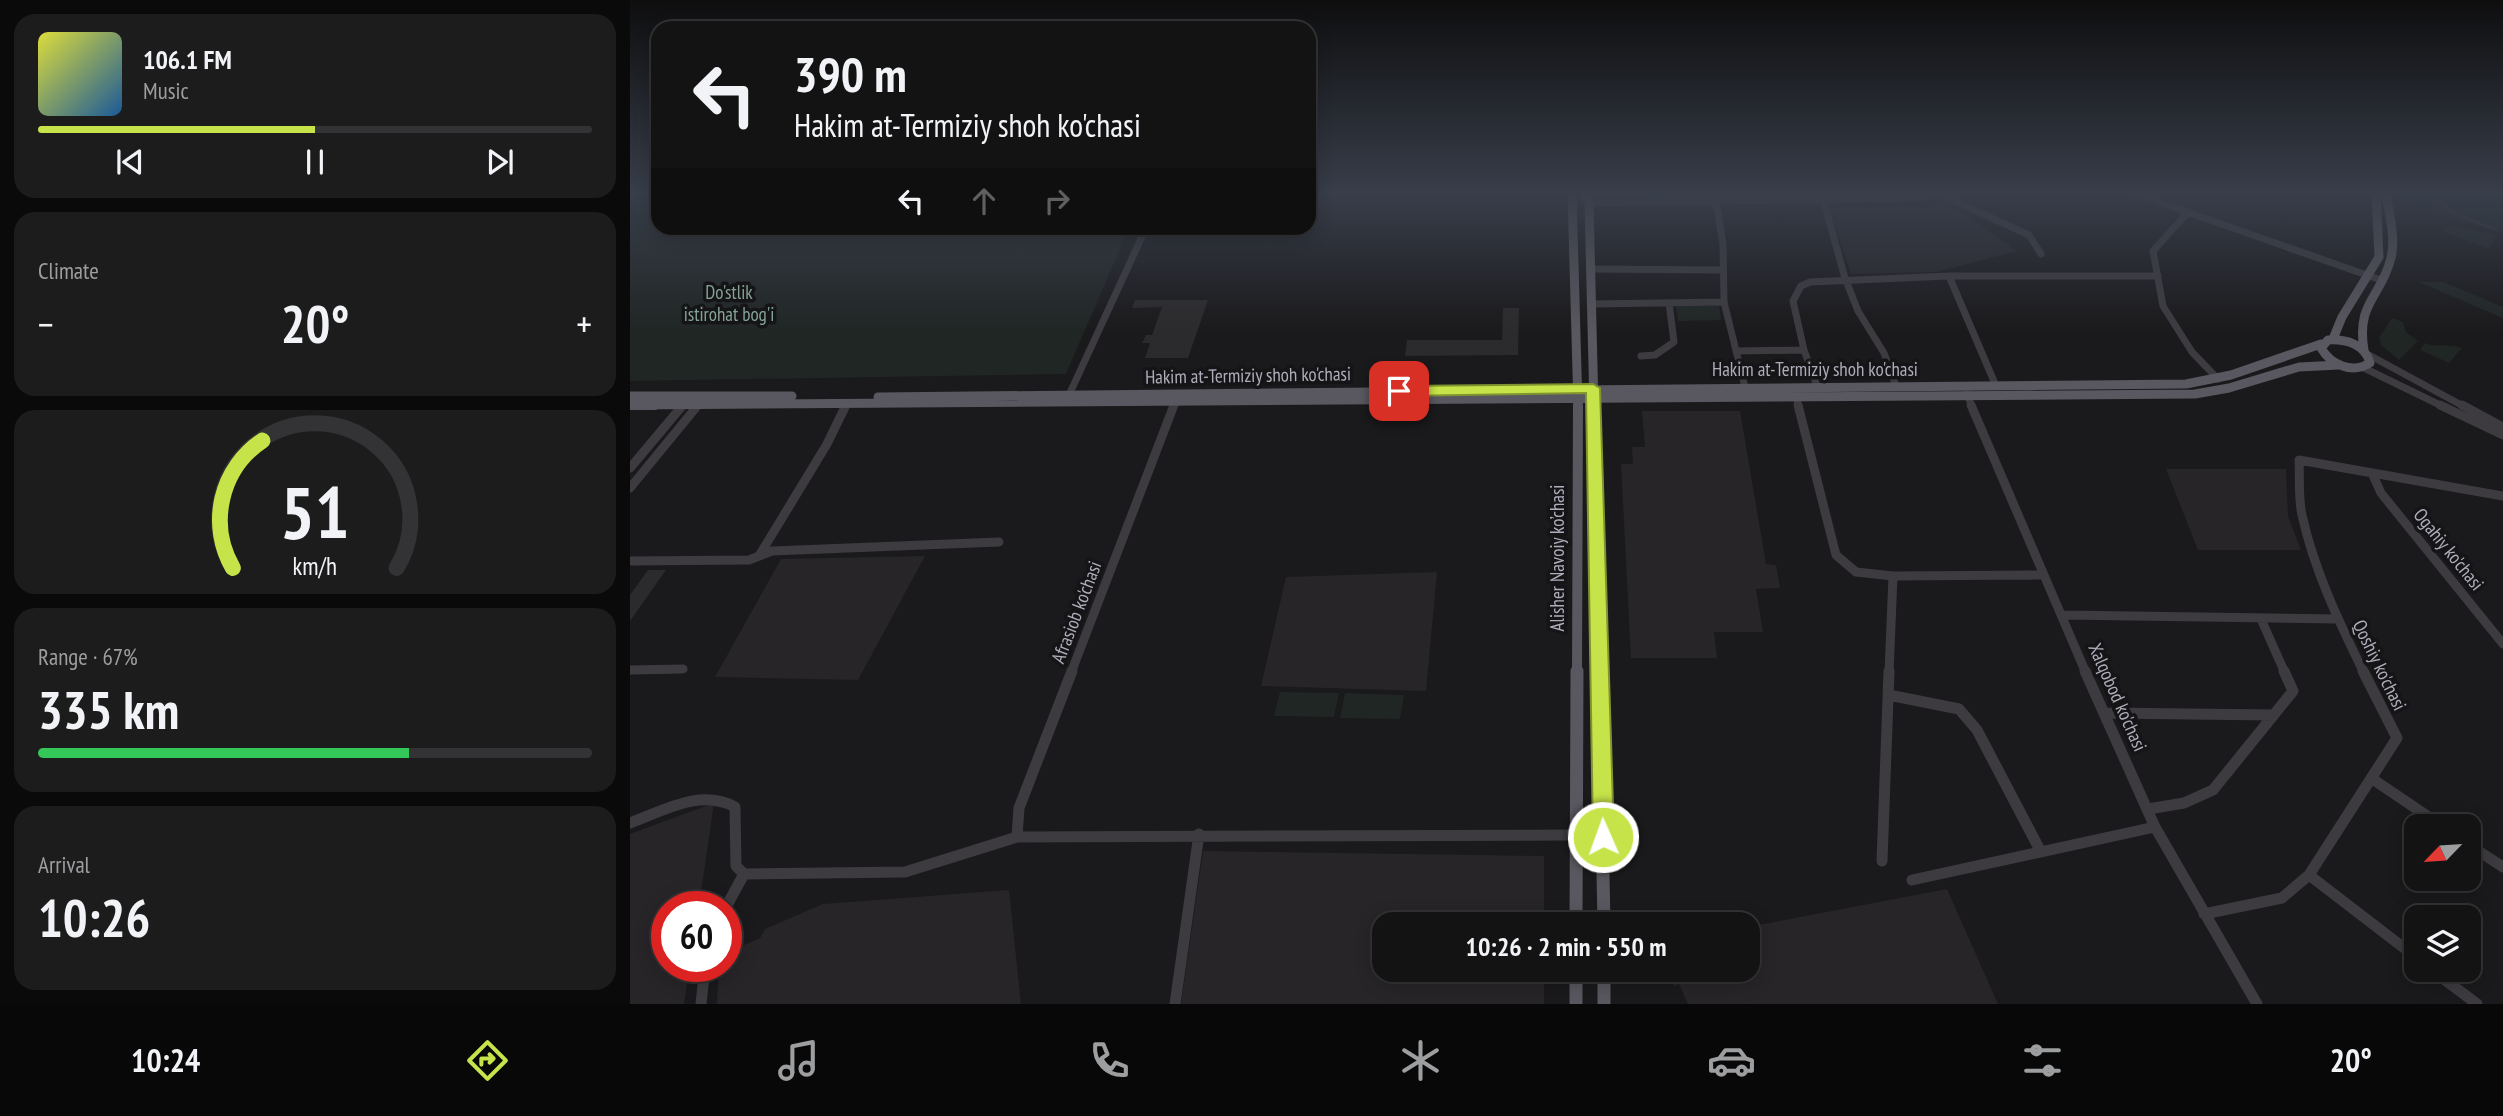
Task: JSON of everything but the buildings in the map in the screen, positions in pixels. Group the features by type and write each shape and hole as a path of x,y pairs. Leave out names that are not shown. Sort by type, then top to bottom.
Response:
{"main road":[{"name":"Alisher Navoiy ko’chasi","path":"1573,240 1577,394 1576,912"},
{"name":"Alisher Navoiy ko’chasi","path":"1589,240 1604,912"},
{"path":"2366,352 2349,342 2333,339 2342,317 2379,257 2378,240"},
{"path":"2364,368 2370,363 2359,329 2365,310 2391,262 2392,240"},
{"name":"Hakim at-Termiziy shoh ko'chasi","path":"1593,394 1745,387 2186,384 2218,379 2333,339"},
{"path":"2321,344 2322,352 2339,365"},
{"name":"Hakim at-Termiziy shoh ko'chasi","path":"630,396 703,399 1069,395 2195,394 2229,388 2299,367 2339,365 2364,368"},
{"name":"Hakim at-Termiziy shoh ko'chasi","path":"703,399 846,404 1175,402 1577,394"},
{"name":"Hakim at-Termiziy shoh ko'chasi","path":"630,405 687,399"},
{"path":"1576,582 1597,582"},
{"path":"1576,982 1576,1004"},
{"path":"1604,982 1604,1004"}],"street":[{"path":"1069,395 1141,240"},
{"path":"1722,240 1724,302 1745,387"},
{"path":"1835,240 1845,278 1858,311 1884,353 1896,386"},
{"path":"2032,240 2041,254"},
{"path":"2163,240 2153,251 2163,306 2170,321 2218,379"},
{"path":"2268,240 2381,280"},
{"path":"1590,269 1722,270"},
{"path":"1817,386 1793,309 1796,288 1810,282 1845,278 1949,276 2158,276"},
{"path":"1949,276 1996,386"},
{"path":"1592,304 1724,302"},
{"path":"1641,356 1655,355 1674,342 1669,303"},
{"path":"1737,351 1804,350"},
{"path":"2366,352 2503,427"},
{"path":"2364,368 2503,435"},
{"name":"Xalqobod ko'chasi","path":"1967,394 2042,575 2063,615 2155,827 2257,1004"},
{"path":"1796,396 1836,555 1844,565 1856,572 1893,576 2042,575"},
{"path":"630,468 687,399"},
{"path":"630,488 703,399"},
{"name":"Afrasiob ko'chasi","path":"1017,837 1019,808 1175,402"},
{"path":"759,556 827,444 846,404"},
{"name":"Qoshiy ko'chasi","path":"2204,914 2283,898 2309,875 2397,738 2337,619 2302,512 2299,460 2372,472"},
{"path":"2372,472 2503,496"},
{"name":"Ogahiy ko'chasi","path":"2372,472 2381,493 2503,644"},
{"path":"630,561 749,559 772,551 999,542"},
{"path":"1882,861 1893,576"},
{"path":"2063,615 2337,619"},
{"path":"2148,809 2184,803 2213,790 2293,691 2261,619"},
{"path":"630,670 683,669"},
{"path":"1889,695 1959,709 1977,730 2041,852"},
{"path":"2106,713 2274,715"},
{"path":"2371,778 2424,814"},
{"path":"630,823 707,798 724,798 735,807 736,866 744,874 905,872 1017,837 1575,835"},
{"path":"1912,880 2155,827"},
{"path":"1175,1004 1199,835"},
{"path":"2482,853 2503,867"},
{"path":"735,891 744,874"},
{"path":"2309,875 2404,948"},
{"path":"701,1004 703,982"},
{"path":"2448,982 2477,1004"}],"shaded area":[{"path":"1840,240 2001,240 2017,251 1936,272 1851,274"},
{"path":"1642,411 1740,411 1766,564 1776,565 1780,588 1756,589 1763,632 1714,632 1717,658 1631,658 1621,464 1633,464 1632,447 1645,447"},
{"path":"2166,469 2286,469 2288,516 2301,550 2198,550"},
{"path":"925,556 858,680 715,677 781,559"},
{"path":"1437,572 1426,691 1261,686 1286,577"},
{"path":"714,803 701,891 651,891 651,982 687,982 684,1004 630,1004 630,834"},
{"path":"1203,851 1544,856 1544,912 1372,912 1372,982 1544,982 1544,1004 1181,1004"},
{"path":"1947,889 1998,1004 1688,1004 1679,984 1674,986 1672,982 1760,982 1760,925"},
{"path":"1009,890 1021,1004 717,1004 718,982 742,982 742,946 760,938 765,929 823,904"}],"green space":[{"name":"Do'stlik istirohat bog'i","path":"630,240 1124,240 1066,374 630,381"},
{"path":"2466,240 2494,240 2489,249"},
{"path":"2419,282 2443,282 2503,307 2503,318"},
{"path":"1676,306 1719,306 1721,320 1678,321"},
{"path":"2392,318 2403,322 2406,332 2418,341 2399,360 2381,345 2379,338"},
{"path":"2425,343 2462,348 2449,363 2420,350"},
{"path":"1280,692 1339,693 1334,717 1274,716"},
{"path":"1345,693 1404,695 1400,719 1340,718"}],"route":[{"path":"1399,391 1593,388 1603,837"}]}
